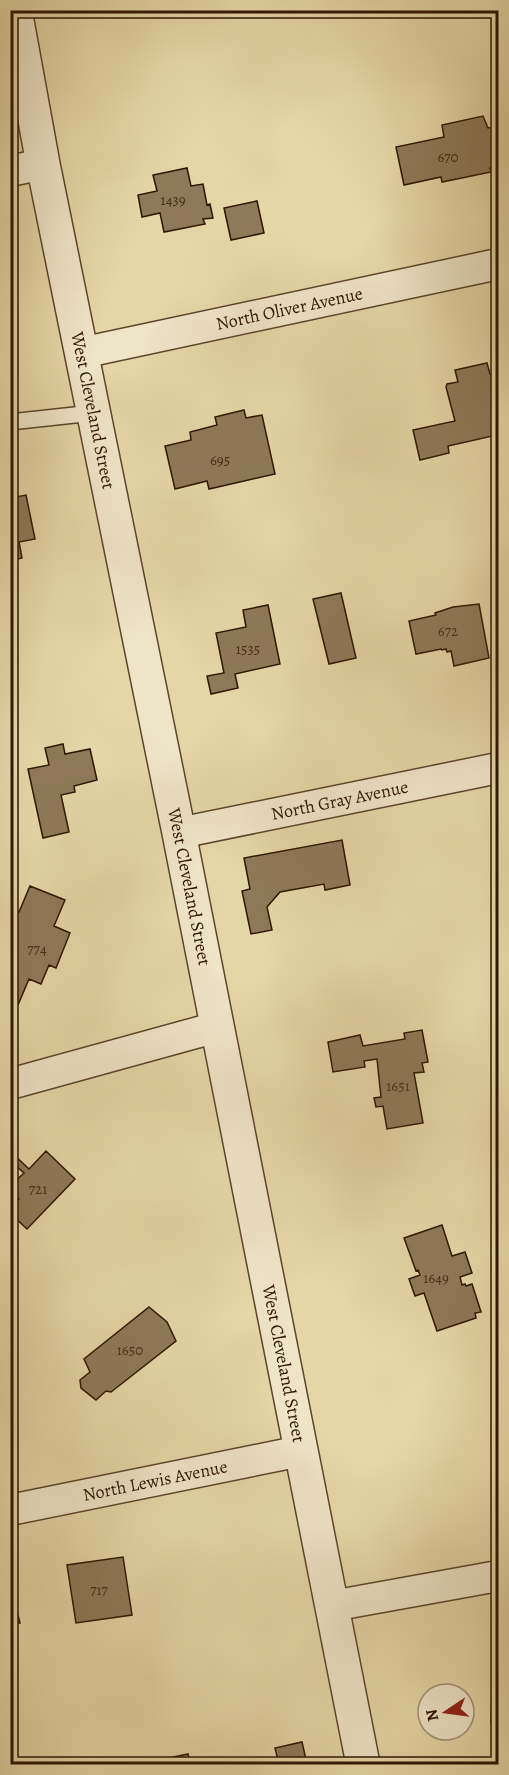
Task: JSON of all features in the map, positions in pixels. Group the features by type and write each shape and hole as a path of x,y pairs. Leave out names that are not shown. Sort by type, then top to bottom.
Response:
{"street":[{"name":"West Cleveland Street","path":"15,10 43,164 179,833 363,1764"},
{"path":"10,171 43,164"},
{"name":"North Oliver Avenue","path":"81,353 498,264"},
{"name":"North Gray Avenue","path":"179,833 498,768"},
{"path":"10,1084 217,1028"},
{"name":"North Lewis Avenue","path":"10,1510 301,1451"},
{"path":"332,1606 498,1576"}],"lane":[{"path":"10,422 93,413"}],"building":[{"path":"483,116 488,128 498,126 498,166 490,168 491,172 442,182 441,177 404,185 396,147 444,137 442,125"},
{"path":"187,168 191,186 203,184 207,205 210,204 213,218 203,219 205,224 164,232 160,213 142,217 138,195 157,191 153,175"},
{"path":"257,201 264,233 231,240 224,208"},
{"path":"487,363 490,374 498,373 498,421 495,422 497,435 448,446 449,453 420,460 413,430 455,421 447,384 458,382 455,370"},
{"path":"244,410 246,418 262,415 275,474 209,489 207,481 175,489 165,446 191,440 190,432 217,425 215,417"},
{"path":"26,495 35,539 19,542 22,558 10,561 10,498"},
{"path":"341,593 356,658 329,664 313,599"},
{"path":"479,604 489,658 454,666 451,651 447,652 446,649 416,654 409,621 436,615 435,613 453,607"},
{"path":"268,605 280,664 235,674 238,688 211,694 207,676 224,673 216,633 246,627 243,610"},
{"path":"63,744 65,754 90,749 97,780 74,786 75,792 61,795 69,832 43,838 28,769 49,765 45,748"},
{"path":"342,840 350,885 325,890 324,884 280,892 267,907 272,930 251,934 242,891 250,889 244,858"},
{"path":"30,886 65,900 54,926 70,933 56,968 49,965 41,984 29,979 18,1005 10,1002 10,908 19,912"},
{"path":"422,1030 428,1062 422,1063 424,1072 414,1073 423,1123 387,1129 383,1106 376,1107 374,1098 381,1097 377,1059 364,1061 365,1067 333,1072 328,1042 360,1035 363,1046 405,1039 404,1033"},
{"path":"10,1151 29,1169 46,1151 75,1179 27,1229 10,1213 10,1207 19,1199 10,1191 10,1186 24,1173 16,1166 10,1171"},
{"path":"442,1225 452,1256 465,1252 472,1273 460,1277 462,1285 472,1284 481,1312 475,1313 476,1318 437,1331 424,1293 415,1296 409,1279 420,1275 418,1270 416,1271 404,1238"},
{"path":"149,1307 167,1322 176,1341 111,1392 106,1391 96,1400 81,1388 80,1380 90,1372 84,1359"},
{"path":"123,1557 132,1615 76,1623 67,1565"},
{"path":"10,1585 20,1623 10,1625"},
{"path":"492,1697 498,1697 498,1723 491,1723"},
{"path":"302,1742 307,1764 279,1764 275,1748"},
{"path":"188,1754 190,1764 140,1764"}]}
